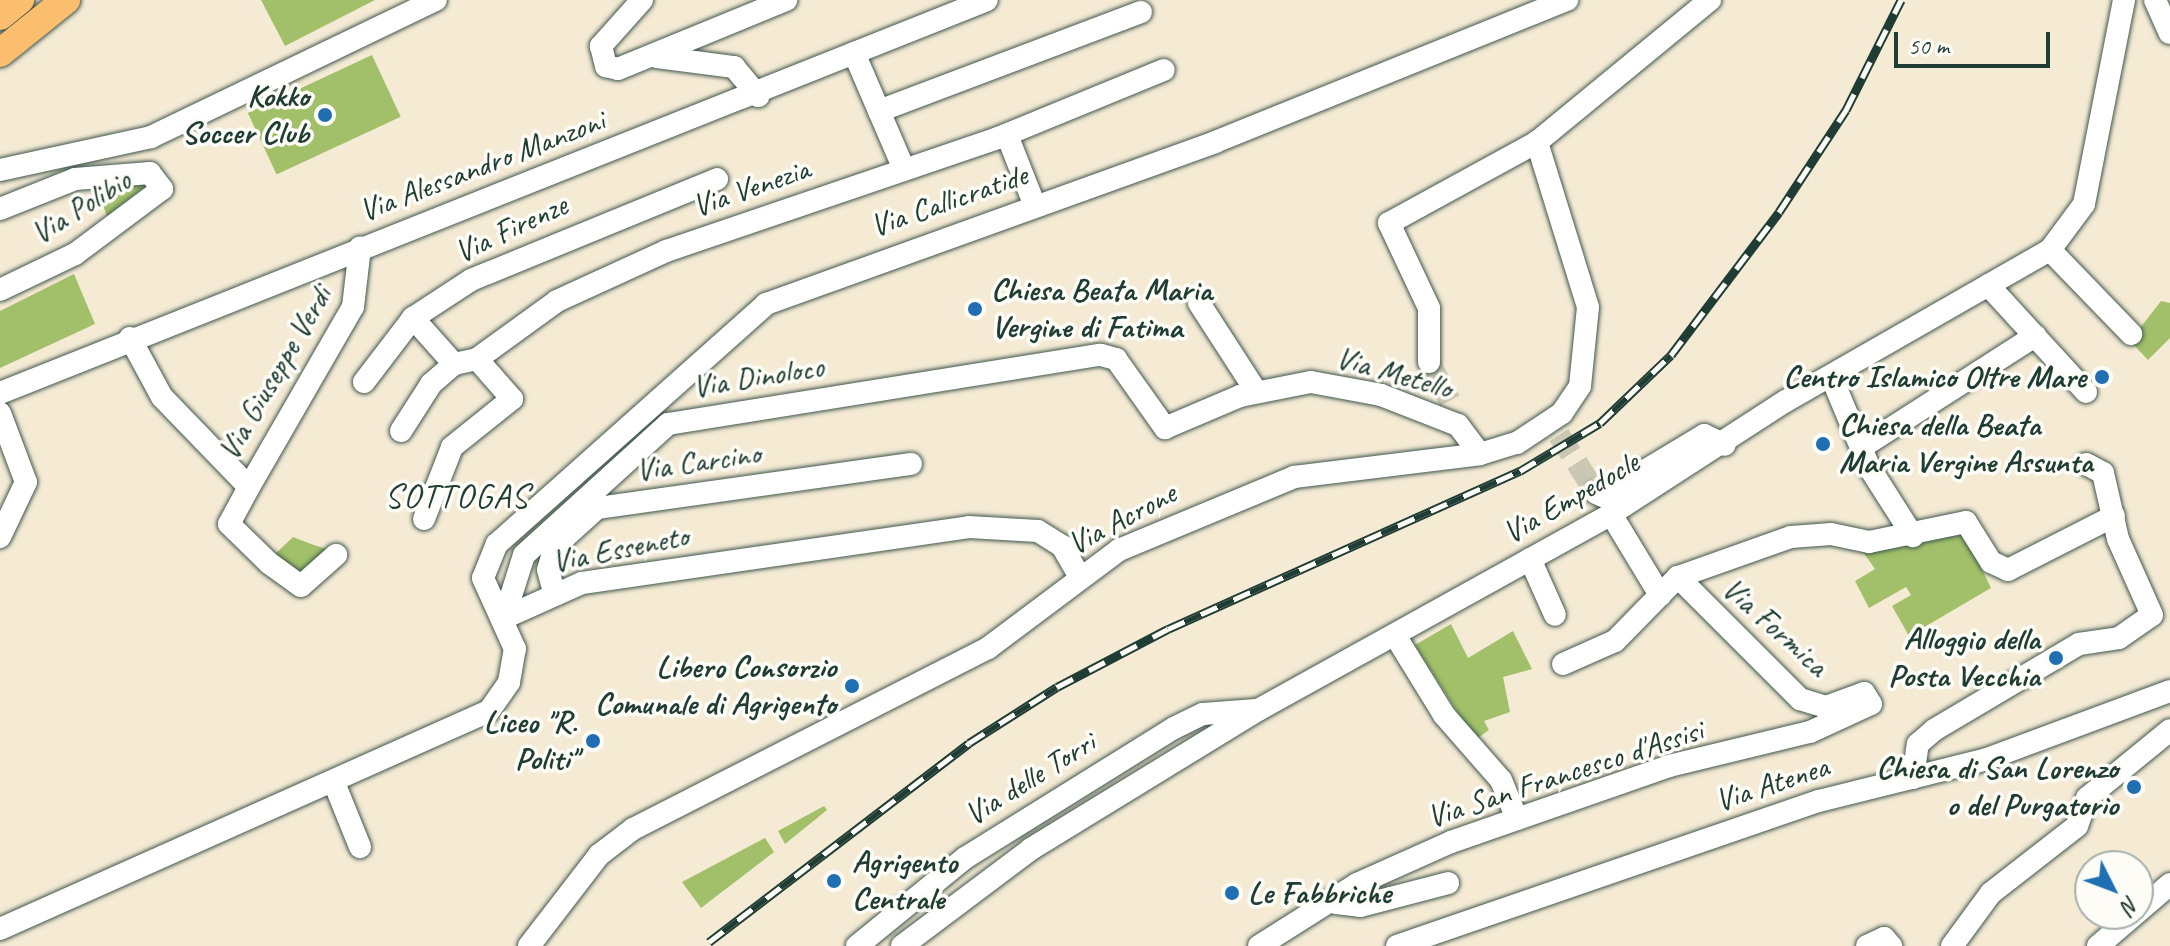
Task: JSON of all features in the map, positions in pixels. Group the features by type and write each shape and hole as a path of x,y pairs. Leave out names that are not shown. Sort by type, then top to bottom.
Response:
{"main road":[{"path":"0,16 20,0"},
{"path":"0,53 66,0"}],"street":[{"path":"0,170 151,137 436,0"},
{"path":"642,0 600,56 618,69 786,0"},
{"name":"Via Alessandro Manzoni","path":"0,393 360,247 758,96 854,53 987,0"},
{"name":"Via Callicratide","path":"504,618 483,578 497,544 766,304 1035,206 1567,0"},
{"path":"1429,362 1429,308 1389,223 1537,142 1710,0"},
{"name":"Via Empedocle","path":"902,946 1031,849 1258,710 1396,637 1611,514 1831,376 2050,250 2084,204 2124,0"},
{"path":"2155,0 2170,33"},
{"path":"879,111 1141,12"},
{"path":"854,53 904,169"},
{"path":"652,55 734,67 758,96"},
{"name":"Via Venezia","path":"454,364 477,359 557,301 666,251 1007,135 1164,70"},
{"path":"1007,135 1035,206"},
{"name":"Via Acrone","path":"529,946 615,841 988,648 1079,576 1119,550 1294,477 1480,454 1554,428 1580,386 1588,307 1537,142"},
{"name":"Via Polibio","path":"0,209 75,179 150,173 162,189 75,254 0,290"},
{"name":"Via Firenze","path":"364,382 413,318 471,280 717,179"},
{"name":"Via Giuseppe Verdi","path":"130,338 162,397 249,487 353,307 360,247"},
{"path":"2050,250 2131,334"},
{"path":"1988,285 2086,392"},
{"path":"1199,303 1265,388"},
{"path":"401,431 431,384 454,364 413,318"},
{"path":"1865,457 2035,336"},
{"name":"Via Dinoloco","path":"504,618 524,555 668,424 1101,355 1116,359"},
{"path":"424,519 452,447 512,399 477,359"},
{"name":"Via Metello","path":"1116,359 1165,428 1265,388 1311,382 1381,395 1458,425 1480,454"},
{"path":"1831,376 1865,457 1913,536"},
{"path":"1450,401 1458,425"},
{"path":"0,413 26,482 0,537"},
{"path":"1596,493 1603,496 1704,435 1725,445"},
{"name":"Via Carcino","path":"554,592 548,570 555,546 597,508 911,464"},
{"path":"1913,778 1918,744 1934,730 2079,644 2119,638 2152,615 2114,516 2103,473 2086,464"},
{"path":"249,487 229,524 269,563 301,586 336,555"},
{"path":"1611,514 1660,595"},
{"path":"1563,664 1615,641 1678,577 1791,537 1831,534 1869,542 1913,536 1966,522 1991,562 2008,570 2114,516"},
{"name":"Via Esseneto","path":"504,618 554,592 969,527 1038,531 1062,546 1079,576"},
{"path":"1530,559 1555,615"},
{"name":"Via Formica","path":"1678,577 1800,699 1826,707 1864,693 1869,707"},
{"path":"0,929 335,785 489,711 509,682 515,649 504,618"},
{"path":"1396,637 1444,715 1501,780 1517,819"},
{"name":"Via Atenea","path":"1397,946 1572,892 1819,801 1987,759 2170,691"},
{"name":"Via San Francesco d'Assisi","path":"1259,946 1336,903 1357,884 1517,819 1669,766 1810,732 1869,707"},
{"name":"Via delle Torri","path":"857,946 965,858 1174,728 1203,714 1258,710"},
{"path":"1952,946 1991,893 2084,820 2087,798 2170,730"},
{"path":"335,785 360,847"},
{"name":"Via San Francesco d'Assisi","path":"1336,903 1360,906 1448,883"},
{"path":"2098,946 2170,884"}],"green space":[{"name":"Kokko Soccer Club","path":"261,0 375,0 285,46"},
{"name":"Kokko Soccer Club","path":"372,55 401,117 277,175 248,113"},
{"path":"144,184 107,216 95,185"},
{"path":"74,274 95,324 0,368 0,311"},
{"path":"2161,301 2170,303 2170,338 2148,360 2130,341"},
{"path":"1965,534 1991,588 1909,636 1892,606 1911,595 1906,587 1869,608 1855,581 1875,569 1863,552"},
{"path":"293,537 333,551 302,578 273,556"},
{"path":"1451,624 1468,658 1513,631 1532,669 1503,677 1510,712 1484,721 1489,730 1475,740 1415,645"},
{"path":"824,806 827,810 785,844 778,831"},
{"path":"765,838 774,852 701,908 682,882"}],"tunnel":[{"path":"1429,362 1450,401"},
{"path":"1559,435 1596,493"}],"railway":[{"path":"709,942 969,743 1057,687 1168,629 1520,471 1600,423 1671,355 1779,212 1846,110 1901,0"}],"place":[{"name":"Kokko Soccer Club","path":"325,115"},
{"name":"Chiesa Beata Maria Vergine di Fatima","path":"975,309"},
{"name":"Centro Islamico Oltre Mare","path":"2102,377"},
{"name":"Chiesa della Beata Maria Vergine Assunta","path":"1823,444"},
{"name":"Alloggio della Posta Vecchia","path":"2056,658"},
{"name":"Libero Consorzio Comunale di Agrigento","path":"852,686"},
{"name":"Liceo \"R. Politi\"","path":"593,741"},
{"name":"Chiesa di San Lorenzo o del Purgatorio","path":"2134,787"},
{"name":"Agrigento Centrale","path":"834,881"},
{"name":"Le Fabbriche","path":"1232,893"}],"district":[{"name":"SOTTOGAS","path":"457,496"}]}
